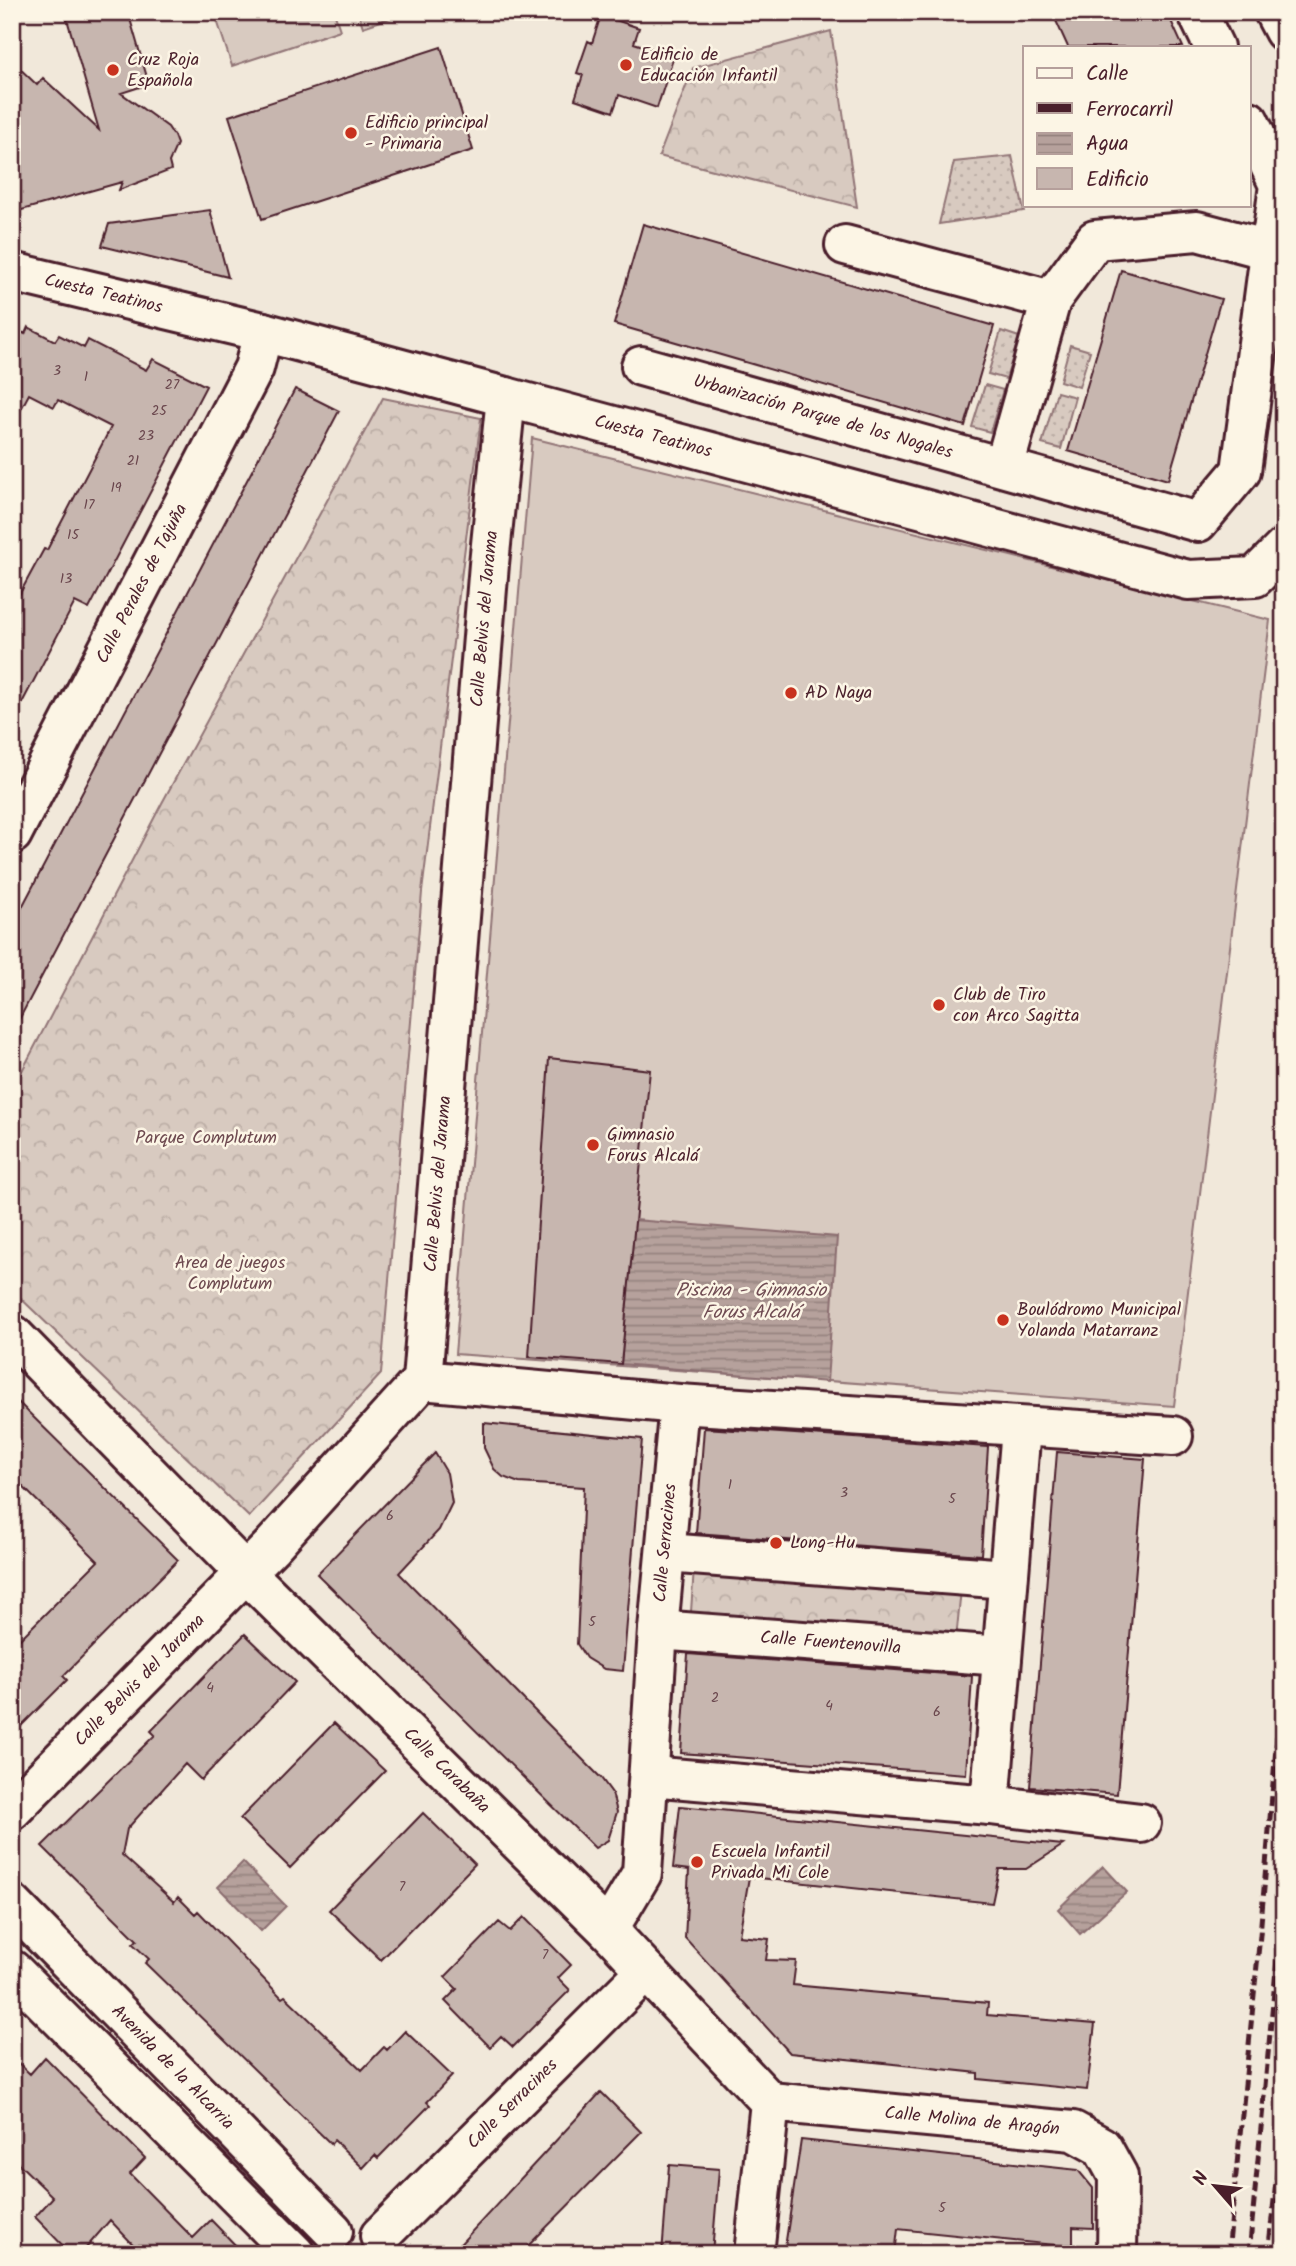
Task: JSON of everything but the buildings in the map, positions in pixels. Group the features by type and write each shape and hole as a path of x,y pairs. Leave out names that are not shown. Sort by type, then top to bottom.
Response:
{"street":[{"path":"1197,12 1214,46"},
{"path":"1275,12 1284,31"},
{"name":"Urbanización Parque de los Nogales","path":"641,366 1198,522 1241,471 1276,252 1279,185 1250,123"},
{"path":"1004,467 1051,300 1095,240 1196,231 1276,252"},
{"path":"845,245 1051,300"},
{"name":"Cuesta Teatinos","path":"12,272 263,332 1188,580 1255,577 1284,548"},
{"name":"Calle Perales de Tajuña","path":"12,834 254,368 263,332"},
{"name":"Calle Belvis del Jarama","path":"12,1810 246,1573 422,1380 489,564 506,397"},
{"name":"Calle Carabaña","path":"12,1334 246,1573 608,1930 770,2102"},
{"path":"422,1380 679,1404 1173,1436"},
{"name":"Calle Serracines","path":"608,1930 642,1873 658,1630 679,1404"},
{"path":"990,1805 1021,1428"},
{"path":"666,1553 1007,1579"},
{"name":"Calle Fuentenovilla","path":"658,1630 1002,1656"},
{"path":"649,1776 990,1805 1141,1823"},
{"name":"Avenida de la Alcarria","path":"12,1904 323,2243 357,2227 386,2245"},
{"path":"12,1970 295,2254"},
{"name":"Calle Serracines","path":"386,2245 646,1970"},
{"path":"754,2254 770,2102"},
{"name":"Calle Molina de Aragón","path":"770,2102 1073,2132 1102,2147 1118,2176 1118,2254"}],"green space":[{"path":"334,12 340,30 232,66 215,14"},
{"path":"358,12 408,12 363,27"},
{"path":"831,31 857,207 659,156 693,68"},
{"path":"1012,156 1024,211 939,224 954,162"},
{"path":"1001,331 1019,337 1006,379 988,374"},
{"path":"1070,345 1090,351 1079,387 1060,381"},
{"path":"985,385 1003,390 990,432 972,427"},
{"path":"1057,392 1075,397 1061,449 1042,444"},
{"name":"Parque Complutum","path":"383,398 481,418 422,892 381,1374 249,1517 12,1290 12,1090 162,803"},
{"path":"532,438 1270,620 1174,1406 455,1354"},
{"path":"696,1540 964,1560 954,1659 689,1640"}],"water":[{"name":"Piscina - Gimnasio Forus Alcalá","path":"635,1220 837,1237 827,1382 621,1364"},
{"path":"243,1862 286,1906 261,1931 218,1887"},
{"path":"1103,1866 1127,1892 1080,1934 1058,1909"}],"railway":[{"path":"1228,2254 1260,1935 1284,1655"},
{"path":"1249,2254 1284,1886"},
{"path":"1268,2254 1284,2110"}],"place":[{"name":"Edificio de Educación Infantil","path":"626,65"},
{"name":"Cruz Roja Española","path":"113,70"},
{"name":"Edificio principal - Primaria","path":"351,133"},
{"name":"AD Naya","path":"791,693"},
{"name":"Club de Tiro con Arco Sagitta","path":"939,1005"},
{"name":"Gimnasio Forus Alcalá","path":"593,1145"},
{"name":"Boulódromo Municipal Yolanda Matarranz","path":"1003,1320"},
{"name":"Long-Hu","path":"776,1543"},
{"name":"Escuela Infantil Privada Mi Cole","path":"697,1862"}],"park label":[{"name":"Area de juegos Complutum","path":"230,1273"}]}
